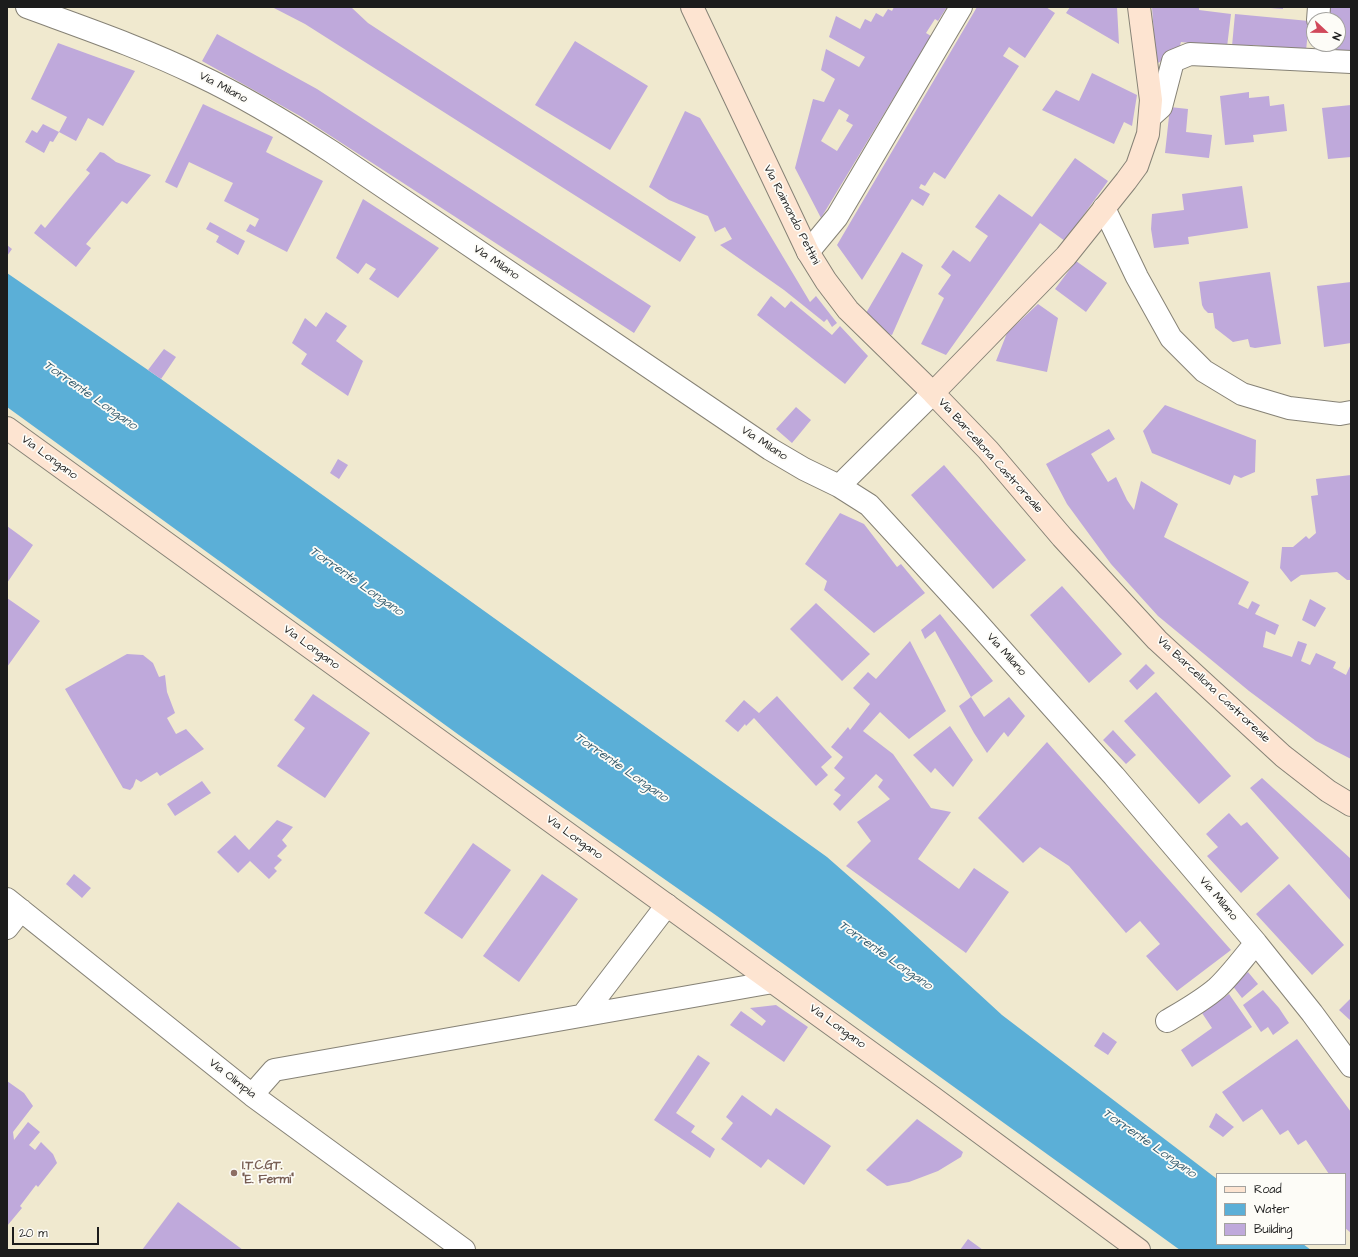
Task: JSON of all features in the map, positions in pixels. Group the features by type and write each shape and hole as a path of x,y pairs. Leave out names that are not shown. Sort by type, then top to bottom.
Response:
{"street":[{"name":"Via Milano","path":"27,7 119,41 198,74 283,120 770,449 804,469 839,486 869,505 973,618 1114,776 1256,943 1312,1013 1351,1066"},
{"name":"Via Raimondo Pettini","path":"692,7 808,252 848,310 933,393"},
{"path":"808,252 837,217 961,7"},
{"name":"Via Barcellona Castroreale","path":"1139,7 1150,84 1151,116 1148,134 1137,166 1066,256 933,393 988,450 1062,537 1158,640 1283,756 1328,790 1351,805"},
{"path":"1151,116 1162,107 1173,61 1190,54 1315,52 1351,62"},
{"path":"1104,208 1137,277 1171,338 1204,372 1242,394 1289,408 1340,414 1351,412"},
{"path":"839,486 933,393"},
{"name":"Via Longano","path":"7,428 932,1096 1139,1250"},
{"path":"7,928 14,904"},
{"name":"Via Olimpia","path":"14,904 252,1095 464,1250"},
{"path":"583,1015 667,905"},
{"path":"1167,1021 1217,988 1256,943"},
{"path":"252,1095 274,1070 773,982"}],"water":[{"name":"Torrente Longano","path":"7,273 161,379 827,857 892,914 1002,1015 1216,1178 1216,1245 1304,1245 1311,1250 1180,1250 717,916 459,735 7,407"}],"building":[{"path":"272,7 351,7 368,23 696,237 680,262 305,24"},
{"path":"894,7 947,7 938,21 935,19 926,33 931,36 821,218 795,168 813,99 824,102 835,79 821,70 826,49 859,67 865,57 829,37 836,16 860,29 865,19 871,22 876,13 883,17 888,9 892,11","holes":["839,109 849,115 846,121 853,125 837,151 821,141"]},
{"path":"977,7 1046,7 1055,13 1025,58 1009,47 1003,56 1019,66 945,179 934,172 925,186 921,184 919,188 930,194 923,206 912,199 862,280 837,245"},
{"path":"1070,7 1117,7 1119,44 1066,13"},
{"path":"1152,7 1199,7 1199,10 1231,14 1227,47 1181,42 1178,52 1156,64"},
{"path":"1283,7 1283,9 1271,8"},
{"path":"1325,7 1351,7 1351,54 1331,52 1346,52 1346,12 1325,12"},
{"path":"1235,14 1306,21 1306,51 1253,45 1253,48 1232,46"},
{"path":"217,34 317,89 651,306 634,333 300,116 202,61"},
{"path":"575,41 648,86 610,150 535,105"},
{"path":"58,43 135,71 103,126 88,118 76,141 59,132 67,117 31,99"},
{"path":"1092,73 1137,95 1132,126 1124,122 1114,144 1042,110 1056,90 1079,101"},
{"path":"1249,92 1249,98 1269,96 1270,106 1284,104 1287,131 1253,135 1254,142 1225,145 1220,96"},
{"path":"203,104 273,137 266,152 323,181 287,252 246,231 250,224 255,227 259,219 224,201 233,183 189,162 177,188 165,182"},
{"path":"1351,105 1351,157 1328,159 1322,108"},
{"path":"1170,107 1188,109 1186,132 1212,135 1209,158 1165,153"},
{"path":"685,111 700,118 810,302 816,296 837,323 832,327 827,319 824,322 784,290 720,245 732,239 725,227 715,232 708,216 669,200 649,187"},
{"path":"43,124 59,132 53,142 50,141 44,153 25,142 32,130 37,133"},
{"path":"100,152 104,153 116,162 151,175 127,204 122,201 86,244 91,248 76,267 34,233 41,224 45,228 90,173 86,170"},
{"path":"1075,158 1108,181 1065,241 1040,223 946,355 921,344 944,298 938,294 951,275 941,267 953,250 970,262 988,236 975,227 999,194 1032,217"},
{"path":"1242,186 1248,228 1188,237 1189,244 1154,248 1151,229 1152,214 1184,210 1182,194"},
{"path":"363,199 439,248 398,298 369,279 376,269 366,263 358,274 336,258"},
{"path":"210,222 245,241 238,255 216,242 219,236 206,229"},
{"path":"7,245 12,249 7,256"},
{"path":"902,252 923,265 892,335 879,331 866,313"},
{"path":"1076,261 1107,283 1086,312 1055,289"},
{"path":"1270,272 1281,344 1255,348 1250,347 1248,339 1233,342 1215,328 1213,313 1208,313 1204,309 1202,305 1199,282"},
{"path":"1351,282 1351,343 1324,347 1317,286"},
{"path":"771,296 785,308 791,301 832,335 840,326 868,356 845,384 757,315"},
{"path":"1038,304 1058,318 1047,372 996,361 1007,333"},
{"path":"326,312 347,326 336,341 363,361 348,396 301,364 307,354 292,343 305,318 316,327"},
{"path":"164,349 176,357 161,379 148,370"},
{"path":"1165,405 1256,440 1255,472 1241,478 1234,475 1230,485 1152,453 1143,431"},
{"path":"796,407 811,420 792,443 776,429"},
{"path":"1109,429 1115,439 1091,454 1108,482 1116,477 1127,500 1134,510 1141,481 1178,504 1164,537 1249,582 1238,604 1248,609 1252,601 1260,605 1255,614 1279,625 1275,635 1266,631 1263,647 1292,657 1298,641 1307,644 1301,661 1310,665 1316,653 1336,662 1333,668 1346,675 1351,664 1351,759 1316,741 1249,691 1158,616 1111,564 1067,504 1046,464"},
{"path":"338,459 348,465 339,479 330,473"},
{"path":"944,465 1026,560 993,589 911,495"},
{"path":"1351,475 1351,580 1347,580 1337,572 1301,575 1291,582 1280,568 1282,547 1293,547 1306,536 1309,539 1316,533 1311,496 1318,495 1316,479"},
{"path":"840,513 864,524 897,567 901,564 925,593 874,633 824,590 827,581 805,564"},
{"path":"7,526 33,545 7,583"},
{"path":"1062,586 1122,654 1089,683 1030,615"},
{"path":"7,598 40,621 7,667"},
{"path":"1310,599 1326,608 1315,627 1302,620"},
{"path":"816,603 870,654 842,681 790,629"},
{"path":"940,614 993,681 971,697 935,631 925,639 921,630"},
{"path":"910,641 946,711 909,739 880,712 863,731 893,754 931,808 951,812 918,859 959,889 974,868 1009,892 966,953 846,866 871,841 857,822 890,799 878,787 883,780 876,774 840,811 833,804 841,795 834,790 845,778 834,768 843,757 831,747 848,727 850,730 870,704 853,688 868,672 876,679"},
{"path":"127,654 143,655 153,663 159,677 165,675 167,692 175,713 167,718 176,734 186,729 204,749 160,776 157,772 141,782 136,779 130,790 123,788 65,689"},
{"path":"1146,664 1155,673 1137,690 1129,681"},
{"path":"1156,692 1231,776 1199,804 1124,721"},
{"path":"313,694 370,733 325,798 277,766 305,728 294,720"},
{"path":"777,696 832,757 821,767 828,775 816,786 754,718 746,726 745,724 738,732 725,721 744,700 759,713"},
{"path":"971,697 984,717 1009,697 1025,716 1008,737 1004,732 987,753 959,706"},
{"path":"950,726 973,760 953,787 935,768 931,773 913,755"},
{"path":"1113,730 1136,755 1126,764 1103,740"},
{"path":"1047,742 1231,950 1177,991 1146,956 1160,944 1140,921 1126,933 1069,866 1040,847 1023,863 978,818"},
{"path":"1262,778 1351,859 1351,901 1250,788"},
{"path":"202,781 211,793 175,816 167,804"},
{"path":"1229,813 1241,826 1247,822 1279,858 1241,893 1207,856 1218,847 1206,834"},
{"path":"277,820 293,827 282,840 287,846 277,856 282,860 274,868 277,871 269,879 250,861 238,873 217,852 235,835 249,850"},
{"path":"473,843 511,870 462,939 424,913"},
{"path":"74,874 91,888 82,898 66,884"},
{"path":"542,874 578,899 519,982 483,956"},
{"path":"1289,884 1344,945 1312,975 1256,914"},
{"path":"1248,972 1258,984 1242,998 1232,985"},
{"path":"1263,990 1279,1008 1289,1023 1273,1035 1268,1027 1261,1032 1243,1005"},
{"path":"1229,994 1252,1027 1192,1067 1181,1050 1212,1028 1202,1013"},
{"path":"1351,998 1351,1021 1339,1010"},
{"path":"776,1005 808,1027 784,1062 730,1025 741,1011 762,1026 766,1021 750,1008"},
{"path":"1103,1032 1117,1042 1108,1055 1094,1046"},
{"path":"1297,1039 1351,1112 1351,1233 1346,1229 1346,1173 1328,1173 1306,1140 1298,1145 1288,1130 1280,1135 1262,1109 1243,1122 1222,1092"},
{"path":"698,1055 710,1063 676,1113 695,1126 691,1132 715,1149 710,1158 654,1120"},
{"path":"7,1081 24,1093 33,1106 13,1132 14,1140 28,1122 40,1132 29,1145 35,1150 41,1142 53,1154 57,1163 38,1187 36,1185 20,1206 22,1208 7,1226"},
{"path":"742,1095 771,1116 776,1108 831,1146 804,1185 768,1159 761,1168 721,1139 733,1123 726,1117"},
{"path":"1216,1113 1234,1127 1223,1137 1209,1127"},
{"path":"917,1119 963,1152 961,1157 938,1171 909,1182 887,1186 866,1170"},
{"path":"178,1202 243,1250 142,1250"},
{"path":"968,1239 983,1250 960,1250"}],"place":[{"name":"I.T.C.GT. “E. Fermi\"","path":"234,1173"}]}
